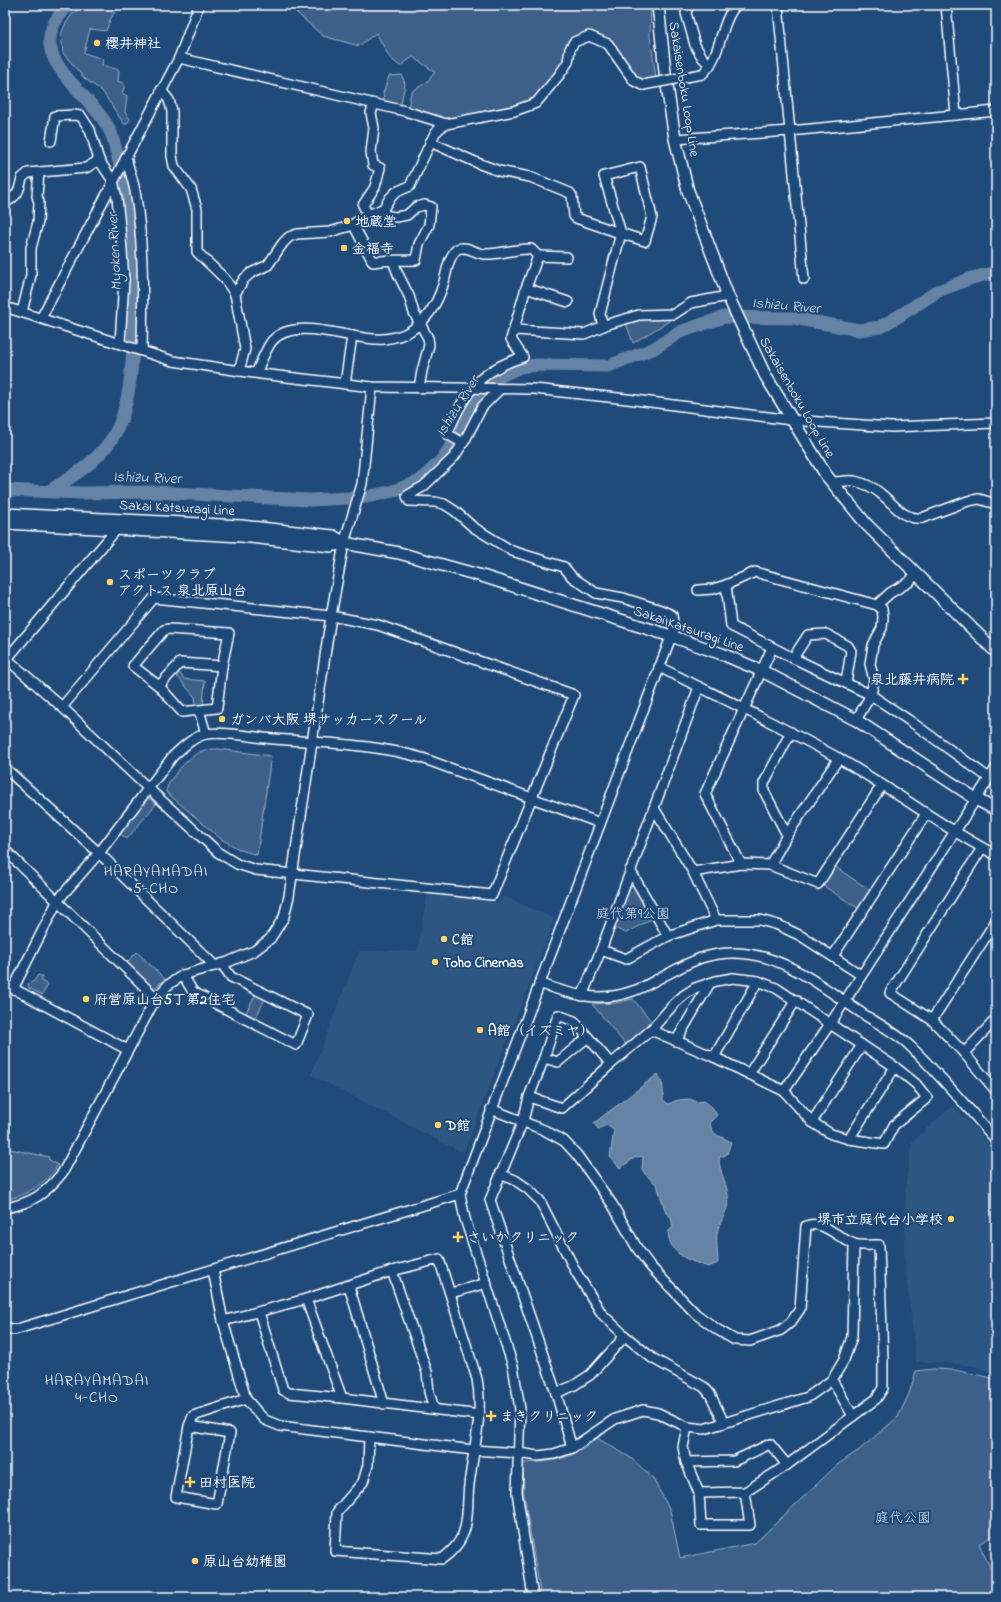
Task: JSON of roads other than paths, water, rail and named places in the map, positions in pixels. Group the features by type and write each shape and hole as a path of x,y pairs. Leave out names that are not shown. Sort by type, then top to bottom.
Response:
{"main road":[{"name":"Sakaisenboku Loop Line","path":"658,5 665,72 676,140 688,191 728,296 742,329 765,374 792,420 832,482 867,525 996,652"},
{"name":"Sakai Katsuragi Line","path":"5,514 331,546 344,542 399,553 482,576 671,636 762,671 856,720 996,810"},
{"name":"Sakai Katsuragi Line","path":"5,524 116,524"}],"street":[{"path":"41,318 178,58 199,5"},
{"path":"689,5 686,13 695,45 702,57 710,65"},
{"path":"178,58 374,104 446,124 514,111 536,103 568,62 570,48 574,42 580,38 589,36 608,44 634,81 643,84 702,74 710,65 728,16 736,5"},
{"path":"778,5 804,279"},
{"path":"946,5 956,115"},
{"path":"161,90 169,100 172,111 172,156 174,166 191,189 197,209 197,252 225,279 235,294 245,349 239,371"},
{"path":"368,215 363,205 375,187 380,168 373,165 371,152 374,128 371,113 374,104"},
{"path":"676,140 790,132 996,111"},
{"path":"51,141 55,116 81,116 90,130 99,160 113,180 119,213 123,273 121,343"},
{"path":"235,294 244,279 251,273 268,265 289,237 297,234 330,232 353,224 368,215 383,209 396,192 410,186 435,133 446,124"},
{"path":"430,142 499,171 530,177 570,193 572,196 574,216 576,218 621,233 645,241 652,217 640,167 604,176 621,233 600,314 603,326"},
{"path":"125,159 135,190 139,226 143,280 140,349"},
{"path":"5,203 15,197 20,191 22,178 28,173 86,168 99,160"},
{"path":"22,312 31,275 31,248 38,222 39,202 37,196 39,172"},
{"path":"353,224 373,262 389,259 393,261 416,260 420,244 429,224 431,207 425,205 416,206 407,216 396,217 388,216 380,210"},
{"path":"256,373 273,340 289,331 304,330 382,340 399,336 420,324 437,299 443,285 449,260 457,249 465,248 482,254 491,254 531,249 538,256 567,257"},
{"path":"463,443 448,434 457,413 471,390 490,371 505,362 523,357 511,339 526,288 538,256"},
{"path":"393,261 409,296 414,313 428,338 429,345 419,388"},
{"path":"526,288 568,302"},
{"path":"514,330 584,334 603,326 639,315 674,314 691,303 728,296"},
{"path":"5,307 140,349 173,361 345,384 372,387 471,390 534,389 792,420 891,427 996,422"},
{"path":"345,384 352,336"},
{"path":"5,1208 17,1206 38,1197 50,1188 63,1172 156,998 168,985 184,975 219,965 254,951 270,938 284,917 344,542 362,484 372,387"},
{"path":"499,390 482,407 454,457 424,486 407,496 409,500 444,504 473,527 512,551 564,567 572,577 596,592 623,598 672,615 674,629 460,1194 465,1219 513,1366 520,1409 517,1492 533,1597"},
{"path":"832,482 853,481 866,486 879,492 903,513 914,519 922,518 979,499 996,504"},
{"path":"62,707 154,598 331,616 378,625 574,695 492,895 256,870 237,864 219,853 62,707 6,660 116,524"},
{"path":"698,590 713,589 726,585 755,572 877,605 882,609 882,628 873,645 870,664 874,680 871,695 856,720"},
{"path":"877,605 890,593 909,582 916,574"},
{"path":"726,585 731,626 772,648 871,695 989,778"},
{"path":"169,628 229,633 222,666 217,708 182,712 160,686 133,666 164,630 169,628"},
{"path":"793,658 808,635 826,634 848,646 850,651 846,683"},
{"path":"741,864 705,794 772,648"},
{"path":"160,686 180,663 222,666"},
{"path":"659,667 745,708 839,758 926,814 996,855"},
{"path":"582,996 601,950 699,687"},
{"path":"199,710 206,734"},
{"path":"787,835 764,791 764,783 791,732"},
{"path":"128,1050 9,987 58,900 99,853 173,756 188,742 206,734 229,734 401,752 422,758 600,823"},
{"path":"770,865 787,835 839,758"},
{"path":"5,768 99,853 231,977 308,1015 296,1045 193,992 184,975"},
{"path":"784,1091 830,1024 996,768"},
{"path":"693,872 741,864 770,865 818,884 882,785"},
{"path":"654,808 693,872 716,920"},
{"path":"833,956 926,814"},
{"path":"982,848 890,993 932,1020 964,1053 996,1091"},
{"path":"5,850 58,900 156,998"},
{"path":"630,870 668,936"},
{"path":"601,950 626,960 668,936 716,920 760,920 778,924 801,936 861,975"},
{"path":"932,1020 993,933 996,921"},
{"path":"539,983 582,996 604,997 634,991 700,958 723,954 742,953 759,955 779,961 909,1045 958,1096 996,1140"},
{"path":"529,1096 562,1108 651,1030 665,1013 684,995 695,988 716,981 733,978 758,981 776,988 796,1000 895,1067 916,1084 927,1098 894,1125 884,1144 848,1139 832,1134 812,1122 784,1091 714,1056 651,1030"},
{"path":"714,1056 758,981"},
{"path":"676,1041 710,983"},
{"path":"749,1074 796,1000"},
{"path":"572,1448 556,1392 490,1200 523,1121 529,1096 544,1058 558,1015 574,1021 611,1064"},
{"path":"964,1053 996,1019"},
{"path":"544,1058 558,1062 588,1037"},
{"path":"812,1122 862,1045"},
{"path":"848,1139 895,1067"},
{"path":"491,1109 544,1130 564,1141 577,1155 612,1204 636,1248 650,1266 696,1314 735,1340 750,1341 781,1330 791,1322 800,1309 806,1226 810,1224 828,1229 854,1244 879,1245 883,1388 876,1399 866,1408 787,1465 745,1492 699,1493"},
{"path":"500,1174 515,1180 524,1186 540,1201 576,1272 602,1314 625,1336 652,1358 704,1387 710,1394 724,1422"},
{"path":"5,1327 14,1330 460,1194"},
{"path":"213,1270 223,1321 246,1399 256,1412 265,1420 280,1426 473,1450 519,1453 538,1456 554,1454 572,1448 615,1419 643,1410 658,1413 687,1427 704,1429 808,1397 832,1380 844,1360 852,1338 854,1244"},
{"path":"223,1321 306,1299 392,1271 439,1259 477,1379 480,1415 473,1450 463,1536 453,1550 442,1559 334,1551 337,1512 362,1482 368,1465 369,1437"},
{"path":"392,1271 427,1372 429,1392 434,1409"},
{"path":"451,1293 487,1283"},
{"path":"349,1286 384,1404"},
{"path":"306,1299 342,1398"},
{"path":"259,1312 283,1390 289,1393 480,1415"},
{"path":"556,1392 573,1386 590,1375 625,1336"},
{"path":"832,1380 853,1416"},
{"path":"189,1426 230,1433 217,1504 176,1497 189,1426 193,1416 246,1399"},
{"path":"687,1427 683,1447 686,1462 699,1493 701,1525 750,1525 745,1492"},
{"path":"686,1462 734,1461 770,1444 787,1465"}],"waterway":[{"name":"Myoken River","path":"49,491 93,461 113,437 121,421 126,402 130,380 133,335 131,222 126,188 114,141 111,133 98,112 70,82 55,61 51,50 51,31 56,20 68,5"},
{"name":"Ishizu River","path":"5,490 82,493 153,492 310,500 367,497 393,491 420,481 441,461 454,442 479,395 492,380 520,367 537,365 608,366 653,349 680,332 724,317 794,318 859,330 880,327 938,291 972,278 996,272"}],"place":[{"name":"櫻井神社","path":"97,43"},
{"name":"地蔵堂","path":"347,221"},
{"name":"金福寺","path":"344,248"},
{"name":"スポーツクラブ アクトス 泉北原山台","path":"110,582"},
{"name":"泉北藤井病院","path":"963,679"},
{"name":"ガンバ大阪 堺サッカースクール","path":"222,719"},
{"name":"C館","path":"444,939"},
{"name":"Toho Cinemas","path":"435,962"},
{"name":"府営原山台5丁第2住宅","path":"86,999"},
{"name":"A館（イズミヤ）","path":"480,1030"},
{"name":"D館","path":"438,1125"},
{"name":"堺市立庭代台小学校","path":"951,1219"},
{"name":"さいかクリニック","path":"458,1237"},
{"name":"まきクリニック","path":"491,1416"},
{"name":"田村医院","path":"190,1482"},
{"name":"原山台幼稚園","path":"195,1561"}],"district":[{"name":"HARAYAMADAI 5-CHO","path":"156,880"},
{"name":"HARAYAMADAI 4-CHO","path":"97,1388"}],"park label":[{"name":"庭代第9公園","path":"633,913"},
{"name":"庭代公園","path":"903,1517"}]}
